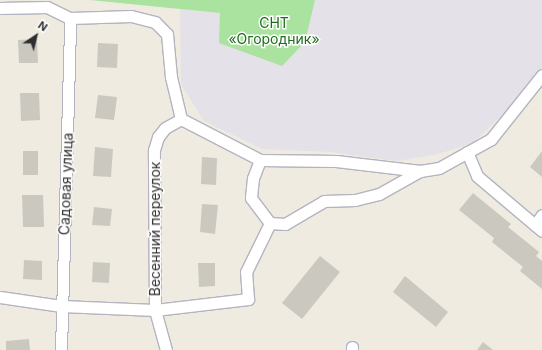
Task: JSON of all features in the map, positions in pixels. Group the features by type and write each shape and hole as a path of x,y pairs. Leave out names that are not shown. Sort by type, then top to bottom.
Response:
{"street":[{"path":"0,8 47,3 70,18 131,16 155,22 167,34 171,77 181,119 260,160 336,161 420,171 439,168 491,139 542,75"},
{"name":"Садовая улица","path":"61,350 70,18"},
{"name":"Весенний переулок","path":"166,350 155,310 154,150 158,137 166,128 181,119"},
{"path":"468,152 477,176 538,228 542,215"},
{"path":"260,160 253,178 251,198 270,223 285,224 324,201 355,200 379,194 420,171"},
{"path":"0,297 61,306 155,310 248,299 246,272 270,223"}],"shaded area":[{"path":"315,0 542,0 542,67 520,98 473,143 438,154 397,161 331,152 262,149 204,121 181,84 180,9 220,13 305,42"}],"green space":[{"name":"СНТ «Огородник»","path":"90,0 315,0 305,42 282,66 219,43 220,13"}],"building":[{"path":"37,39 38,63 19,63 18,40"},
{"path":"98,43 118,44 117,68 97,67"},
{"path":"20,93 39,93 40,120 21,121"},
{"path":"98,95 117,97 114,120 95,118"},
{"path":"95,147 113,149 111,177 93,176"},
{"path":"23,151 38,151 38,175 23,175"},
{"path":"542,151 542,177 530,167"},
{"path":"202,157 217,158 216,185 201,184"},
{"path":"473,193 511,224 508,227 539,252 536,256 542,261 542,289 520,271 523,267 492,242 494,238 459,210"},
{"path":"22,195 43,195 44,227 23,227"},
{"path":"202,204 218,205 215,234 200,232"},
{"path":"94,207 112,209 110,226 92,225"},
{"path":"320,256 340,272 302,319 282,303"},
{"path":"24,260 42,261 42,280 23,279"},
{"path":"93,262 110,263 109,283 92,282"},
{"path":"198,263 215,263 215,286 199,287"},
{"path":"405,276 448,312 436,327 393,292"},
{"path":"29,339 30,350 6,350 6,341"},
{"path":"483,342 493,350 477,350"}]}
